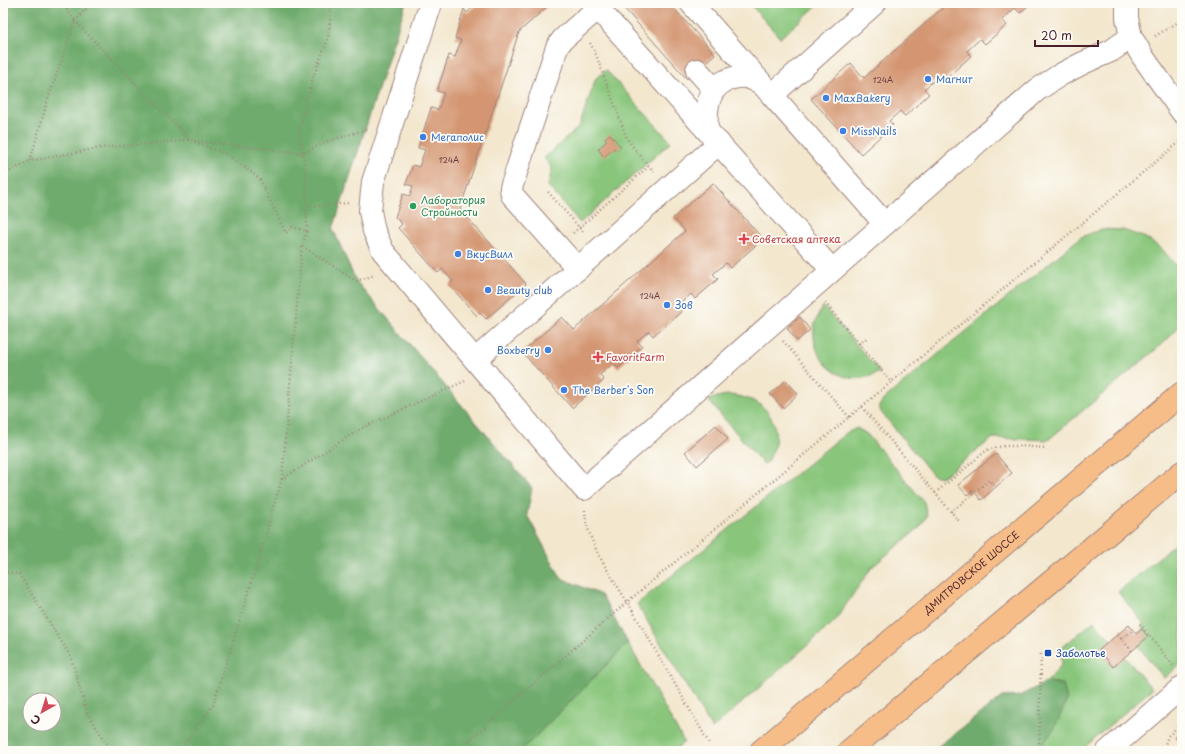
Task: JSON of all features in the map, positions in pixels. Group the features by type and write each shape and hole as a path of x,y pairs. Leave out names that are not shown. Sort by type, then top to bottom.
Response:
{"highway":[{"name":"ДМИТРОВСКОЕ ШОССЕ","path":"761,750 1182,393"},
{"path":"849,751 1182,472"}],"street":[{"path":"432,3 373,182 370,211 374,231 383,251 584,489 770,327 832,270 1037,90 1060,75 1110,51 1125,15"},
{"path":"692,3 885,224"},
{"path":"766,89 875,3"},
{"path":"578,269 514,198 511,188 556,50 561,42 596,5 832,270"},
{"path":"1125,15 1143,57 1182,112"},
{"path":"697,70 714,89"},
{"path":"713,137 706,112 711,94 719,84 730,78 745,77 766,89"},
{"path":"479,363 578,269 669,188 713,137"},
{"path":"1108,751 1180,680"}],"path":[{"path":"62,3 75,21 190,140 228,155 259,178 286,233 292,227 307,231"},
{"path":"30,161 47,102 75,21 92,3"},
{"path":"180,751 212,705 266,539 271,514 282,478 302,246 307,231 306,174 300,129 313,77 328,39 332,3"},
{"path":"1154,36 1182,20"},
{"path":"576,27 595,52 627,138 669,188"},
{"path":"3,175 30,161 100,148 190,140 303,153 328,141 369,128 390,129"},
{"path":"457,751 627,602 850,418 1182,140"},
{"path":"558,247 649,166"},
{"path":"548,192 599,250"},
{"path":"307,207 346,204 371,199"},
{"path":"302,246 356,281 387,272 396,266"},
{"path":"812,288 892,383"},
{"path":"770,327 850,418"},
{"path":"859,344 868,337"},
{"path":"282,478 362,428 465,380 479,363"},
{"path":"862,407 959,521"},
{"path":"935,493 987,450 1005,446 1047,448"},
{"path":"951,512 988,480 995,488"},
{"path":"584,489 585,517 596,550 709,743"},
{"path":"3,572 19,574 71,657 87,713 112,751"},
{"path":"1140,624 1180,680"},
{"path":"1122,639 1133,630"},
{"path":"1118,635 1132,651"},
{"path":"1039,751 1041,653"},
{"path":"1163,751 1168,736 1182,723"}],"green space":[{"path":"3,3 406,3 333,229 356,281 532,488 527,515 561,578 601,595 628,643 521,751 3,751"},
{"path":"749,3 820,3 780,38"},
{"path":"606,70 671,142 580,223 548,186 552,168 544,158 579,127 596,78"},
{"path":"1102,229 1123,230 1146,238 1162,249 1174,263 1182,276 1182,323 1166,341 1048,440 993,438 941,477 933,475 881,412 879,406 885,398 1081,237"},
{"path":"823,306 880,372 865,378 854,379 833,371 826,365 817,350 814,341 815,323"},
{"path":"729,395 739,396 754,401 766,410 771,417 774,424 776,438 769,459 764,465 708,400"},
{"path":"857,428 867,434 924,502 927,516 920,527 872,567 834,622 712,729 637,604 846,433"},
{"path":"1182,538 1182,663 1164,678 1138,646 1148,637 1142,629 1143,623 1118,592"},
{"path":"1094,621 1111,640 1099,651 1113,667 1125,657 1152,689 1080,751 1037,751 1054,729 1063,684 1047,682 1062,664 1060,649"},
{"path":"628,643 684,742 674,751 521,751"},
{"path":"1047,682 1063,684 1067,700 1054,729 1037,751 932,751 1002,697 1019,696"}],"building":[{"path":"478,3 551,3 519,32 460,209 526,284 486,319 480,313 477,316 449,285 453,281 442,269 438,273 398,228 402,224 395,217 403,194 410,196 413,186 406,184 413,165 419,167 425,150 418,148 431,108 438,110 444,93 437,91 449,55 455,57 461,40 455,38 464,9 467,13"},
{"path":"626,3 669,3 715,54 687,79 622,6"},
{"path":"948,3 1031,3 1020,13 1015,8 1002,20 1007,25 985,44 980,39 967,51 971,56 942,82 938,77 924,89 929,94 905,116 900,111 889,121 893,125 861,154 811,99 851,63 864,78"},
{"path":"610,134 621,147 616,151 614,148 604,157 598,149 607,141 605,138"},
{"path":"713,183 763,239 730,268 726,263 713,274 718,279 695,299 691,294 678,305 683,310 653,336 649,331 637,341 642,346 618,368 613,363 600,375 604,380 572,408 522,352 562,317 574,330 685,231 673,218"},
{"path":"800,317 810,330 797,341 787,328"},
{"path":"786,380 798,394 783,408 770,394"},
{"path":"716,425 728,439 697,466 685,452"},
{"path":"996,454 1012,473 981,500 973,490 967,495 958,485"},
{"path":"1129,625 1136,634 1142,629 1148,637 1113,667 1099,650"},
{"path":"1182,730 1182,751 1173,751 1181,744 1175,737"}],"place":[{"name":"Магнит","path":"928,79"},
{"name":"MaxBakery","path":"826,98"},
{"name":"MissNails","path":"843,131"},
{"name":"Мегаполис","path":"423,137"},
{"name":"Лаборатория Стройности","path":"413,206"},
{"name":"Советская аптека","path":"744,239"},
{"name":"ВкусВилл","path":"458,254"},
{"name":"Beauty club","path":"488,290"},
{"name":"Зов","path":"667,305"},
{"name":"Boxberry","path":"548,350"},
{"name":"FavoritFarm","path":"598,357"},
{"name":"The Berber's Son","path":"564,390"},
{"name":"Заболотье","path":"1048,653"}]}
